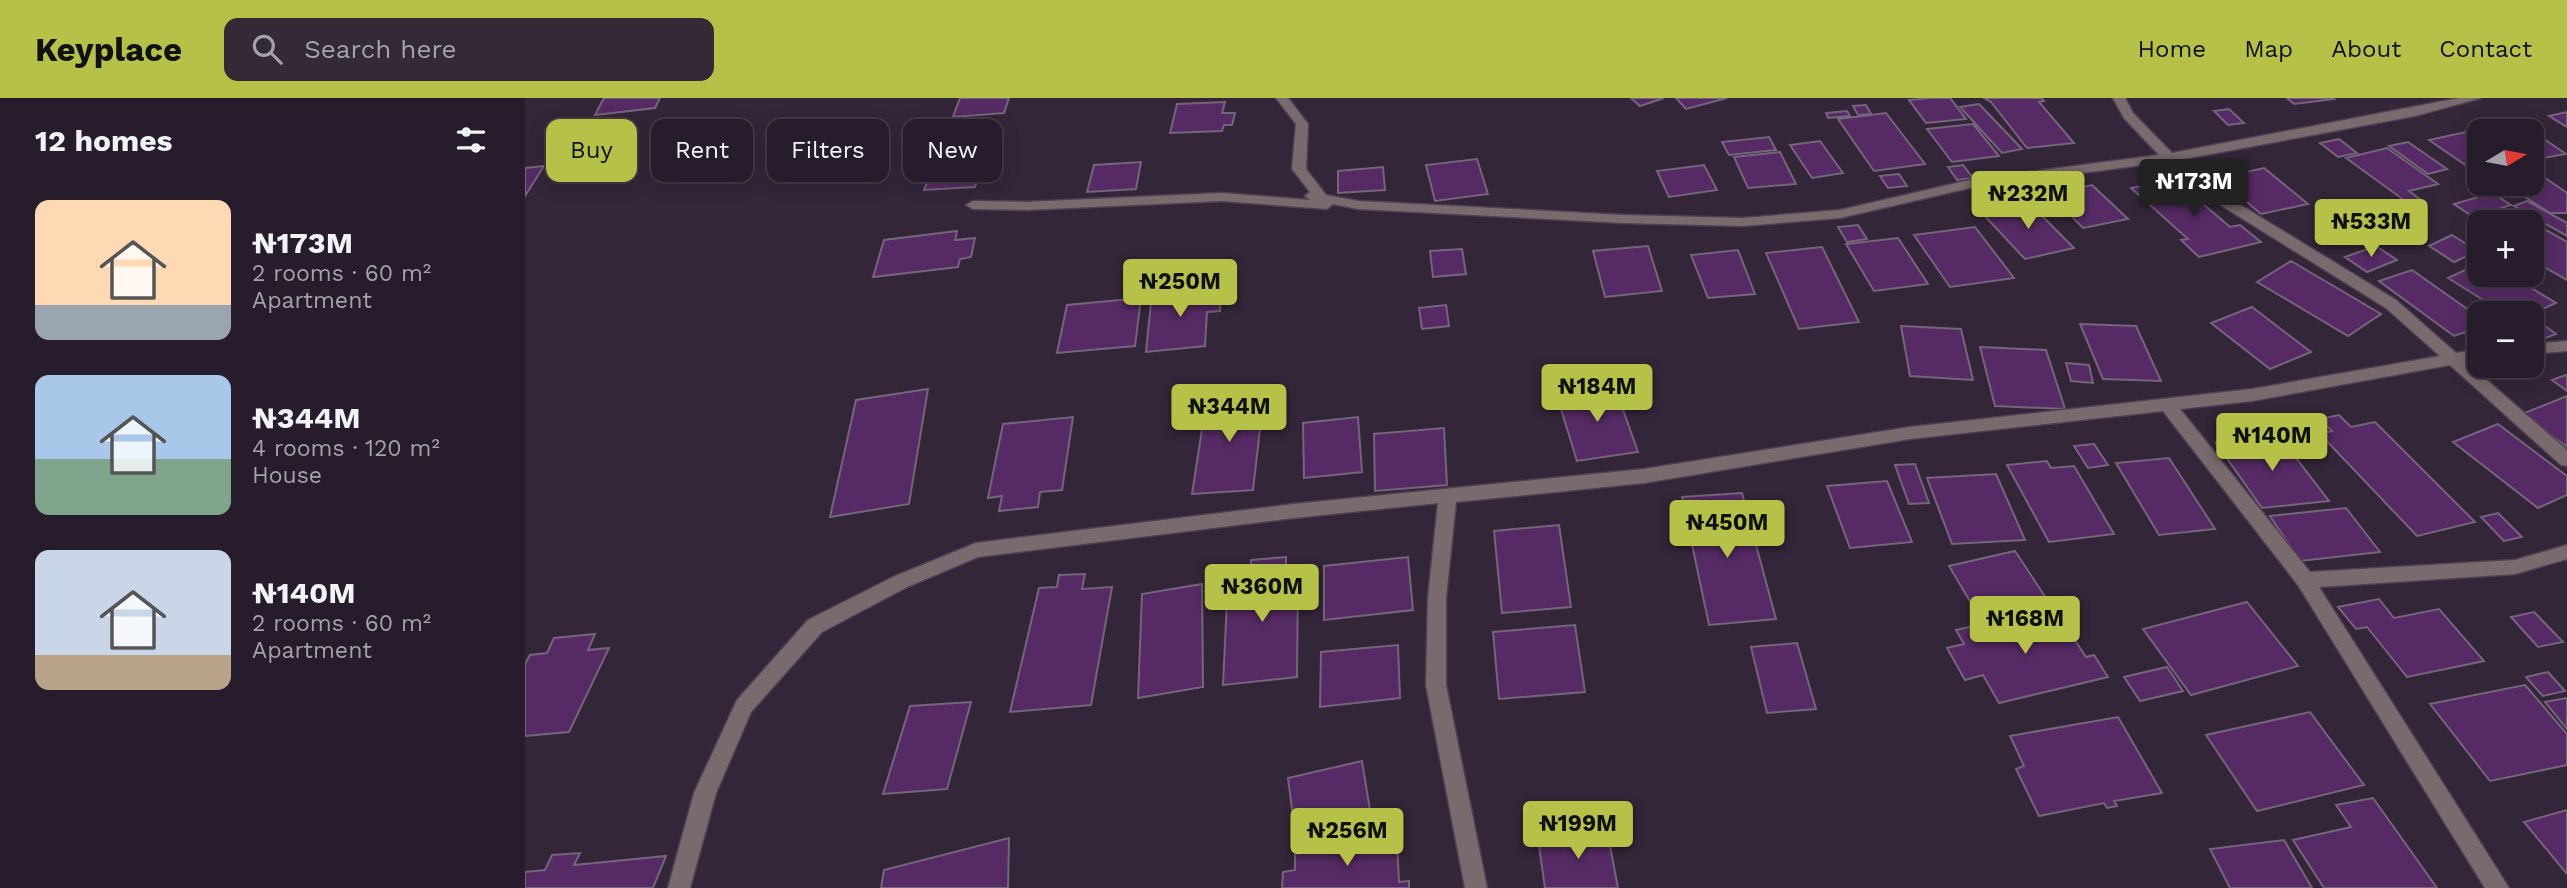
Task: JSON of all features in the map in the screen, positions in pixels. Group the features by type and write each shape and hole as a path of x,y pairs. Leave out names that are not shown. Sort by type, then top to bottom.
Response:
{"street":[{"path":"1282,98 1302,124 1299,169 1320,196 1312,196 1358,205"},
{"path":"2119,98 2129,115 2169,158 2211,193 2391,304 2567,460"},
{"path":"973,205 1025,206 1222,197 1310,206 1358,205 1625,219 1743,222 1840,214 1974,183 2169,158 2415,112 2475,98"},
{"path":"2544,348 2567,346"},
{"path":"679,888 705,793 744,706 815,626 900,582 976,550 1644,476 1910,433 2252,395 2467,356"},
{"path":"2167,404 2305,580 2498,888"},
{"path":"1448,496 1437,598 1436,685 1476,888"},
{"path":"2305,580 2515,567 2567,552"}],"building":[{"path":"604,98 660,98 655,108 595,115"},
{"path":"960,98 1009,98 1004,113 953,117"},
{"path":"1631,98 1664,98 1640,106"},
{"path":"1676,98 1727,98 1686,109"},
{"path":"1950,98 1966,119 1926,123 1909,100"},
{"path":"1984,98 2041,98 2044,101 2039,102 2074,143 2027,148 1991,102"},
{"path":"2287,98 2333,98 2334,99 2294,104"},
{"path":"1225,102 1222,113 1235,113 1232,125 1224,125 1222,131 1170,133 1177,104"},
{"path":"1979,104 2022,149 2002,153 1960,107"},
{"path":"1866,105 1871,114 1858,115 1853,106"},
{"path":"2229,109 2244,123 2228,125 2214,111"},
{"path":"1847,111 1850,116 1828,118 1826,113"},
{"path":"2567,112 2567,127 2549,116"},
{"path":"1886,113 1925,164 1874,171 1838,119"},
{"path":"1973,124 1999,156 1952,162 1927,129"},
{"path":"2466,132 2467,166 2429,140"},
{"path":"1769,137 1776,150 1729,155 1722,142"},
{"path":"2339,139 2357,153 2338,157 2320,143"},
{"path":"2545,140 2566,154 2545,158"},
{"path":"1820,141 1843,173 1812,178 1790,145"},
{"path":"2408,142 2447,169 2428,174 2389,146"},
{"path":"2387,148 2438,184 2409,191 2421,200 2408,203 2346,158"},
{"path":"1780,152 1796,184 1748,188 1734,157"},
{"path":"1477,159 1488,194 1435,201 1426,165"},
{"path":"1141,162 1136,189 1087,192 1094,165"},
{"path":"1704,165 1717,190 1669,197 1657,171"},
{"path":"1963,165 1973,178 1957,180 1948,167"},
{"path":"544,166 525,196 525,168"},
{"path":"1383,167 1385,190 1338,193 1338,171"},
{"path":"2264,168 2308,204 2261,214 2219,178"},
{"path":"1899,174 1907,186 1888,188 1880,176"},
{"path":"2545,178 2567,193 2567,213 2550,213 2524,196 2545,196"},
{"path":"2174,179 2230,227 2240,225 2261,242 2199,257 2181,240 2188,239 2131,188"},
{"path":"927,182 977,182 975,187 924,190"},
{"path":"2092,185 2128,219 2083,228 2050,194"},
{"path":"2482,196 2497,196 2511,205 2495,210 2467,210 2467,213 2454,204"},
{"path":"2527,201 2543,210 2521,210 2514,206"},
{"path":"2029,203 2074,248 2025,259 1982,213"},
{"path":"2544,210 2567,223 2567,236 2544,223"},
{"path":"1858,225 1867,239 1847,242 1838,227"},
{"path":"1975,227 2014,278 1950,287 1914,235"},
{"path":"2544,229 2567,242 2567,280 2544,267"},
{"path":"957,231 955,240 975,238 971,257 960,259 958,267 873,277 884,240"},
{"path":"2452,235 2467,244 2467,256 2454,262 2429,246"},
{"path":"1898,238 1928,284 1874,291 1846,244"},
{"path":"1648,246 1662,291 1605,297 1593,251"},
{"path":"2376,246 2397,260 2367,272 2345,257"},
{"path":"1822,247 1859,322 1799,329 1766,253"},
{"path":"1462,249 1466,274 1433,277 1430,251"},
{"path":"1738,250 1755,294 1708,298 1691,255"},
{"path":"2291,261 2381,314 2348,336 2257,282"},
{"path":"2467,269 2467,287 2530,287 2556,303 2544,308 2544,301 2485,301 2448,278"},
{"path":"2412,270 2467,309 2467,332 2454,336 2379,281"},
{"path":"1208,288 1208,295 1221,294 1220,311 1207,312 1205,346 1146,352 1152,293"},
{"path":"1141,298 1135,346 1057,353 1067,305"},
{"path":"1446,305 1449,326 1422,329 1419,308"},
{"path":"2252,307 2311,352 2270,369 2211,323"},
{"path":"2080,324 2136,326 2161,381 2103,379"},
{"path":"2544,325 2556,334 2544,339"},
{"path":"1901,326 1961,329 1973,380 1910,376"},
{"path":"1980,347 2046,350 2065,409 1995,406"},
{"path":"2066,363 2089,365 2093,383 2071,381"},
{"path":"2567,376 2567,391 2552,380"},
{"path":"1615,387 1638,452 1577,461 1557,396"},
{"path":"928,389 909,504 830,517 856,400"},
{"path":"1264,394 1253,490 1192,494 1207,397"},
{"path":"2567,396 2567,447 2522,414"},
{"path":"2339,415 2351,427 2375,422 2475,522 2417,536 2320,434 2332,431 2320,419"},
{"path":"1073,417 1062,490 1040,492 1038,507 999,511 1002,496 988,498 1003,424"},
{"path":"1358,417 1362,472 1304,478 1303,423"},
{"path":"2498,424 2567,476 2567,495 2538,508 2453,442"},
{"path":"1444,428 1447,485 1375,491 1374,434"},
{"path":"2280,437 2329,501 2262,508 2216,443"},
{"path":"2094,444 2108,465 2088,468 2074,446"},
{"path":"2169,458 2215,529 2159,535 2116,463"},
{"path":"2047,461 2051,468 2074,466 2114,534 2049,542 2007,465"},
{"path":"1915,464 1929,503 1909,504 1895,465"},
{"path":"1996,474 2025,540 1952,544 1927,478"},
{"path":"1887,481 1912,542 1850,548 1827,486"},
{"path":"1742,493 1776,619 1709,625 1682,497"},
{"path":"2346,508 2380,552 2300,561 2270,516"},
{"path":"2498,513 2522,537 2504,541 2481,517"},
{"path":"1559,525 1571,607 1502,613 1494,531"},
{"path":"2015,551 2048,601 1980,618 1949,566"},
{"path":"1286,557 1286,572 1298,571 1297,677 1223,685 1228,579 1250,576 1251,560"},
{"path":"1408,557 1413,610 1324,620 1324,566"},
{"path":"1085,574 1082,589 1112,587 1091,705 1010,712 1039,588 1057,587 1059,575"},
{"path":"1202,584 1203,687 1138,698 1142,594"},
{"path":"2379,599 2394,618 2439,609 2484,661 2407,677 2367,627 2356,629 2338,607"},
{"path":"2247,602 2298,666 2191,695 2143,629"},
{"path":"2054,608 2086,657 2094,655 2108,677 1999,703 1983,675 1965,680 1947,648 1964,644 1956,630"},
{"path":"2534,612 2563,642 2538,647 2511,617"},
{"path":"1575,625 1585,692 1499,699 1493,632"},
{"path":"595,634 588,650 609,648 569,732 525,736 525,664 530,655 547,653 554,638"},
{"path":"1797,643 1816,709 1767,713 1751,647"},
{"path":"1398,645 1400,698 1320,707 1321,652"},
{"path":"2167,667 2183,691 2140,701 2124,677"},
{"path":"2548,672 2565,691 2543,696 2526,677"},
{"path":"2525,685 2567,734 2567,765 2490,781 2430,704"},
{"path":"2567,698 2567,729 2545,702"},
{"path":"971,702 947,789 883,794 910,706"},
{"path":"2310,712 2364,785 2257,811 2206,735"},
{"path":"2118,717 2162,793 2114,801 2117,806 2107,808 2104,803 2039,816 2016,769 2024,766 2010,736"},
{"path":"1362,761 1372,823 1296,841 1288,778"},
{"path":"2373,798 2437,888 2324,888 2293,840 2351,827 2336,805"},
{"path":"2567,810 2567,874 2524,822"},
{"path":"1607,830 1618,888 1545,888 1538,839"},
{"path":"1009,838 1008,888 881,888 884,870"},
{"path":"2284,840 2312,888 2230,888 2210,849"},
{"path":"1397,841 1399,882 1409,881 1409,888 1282,888 1283,872 1295,870 1295,854"},
{"path":"580,853 574,865 666,856 653,888 525,888 525,872 545,870 552,855"}]}
